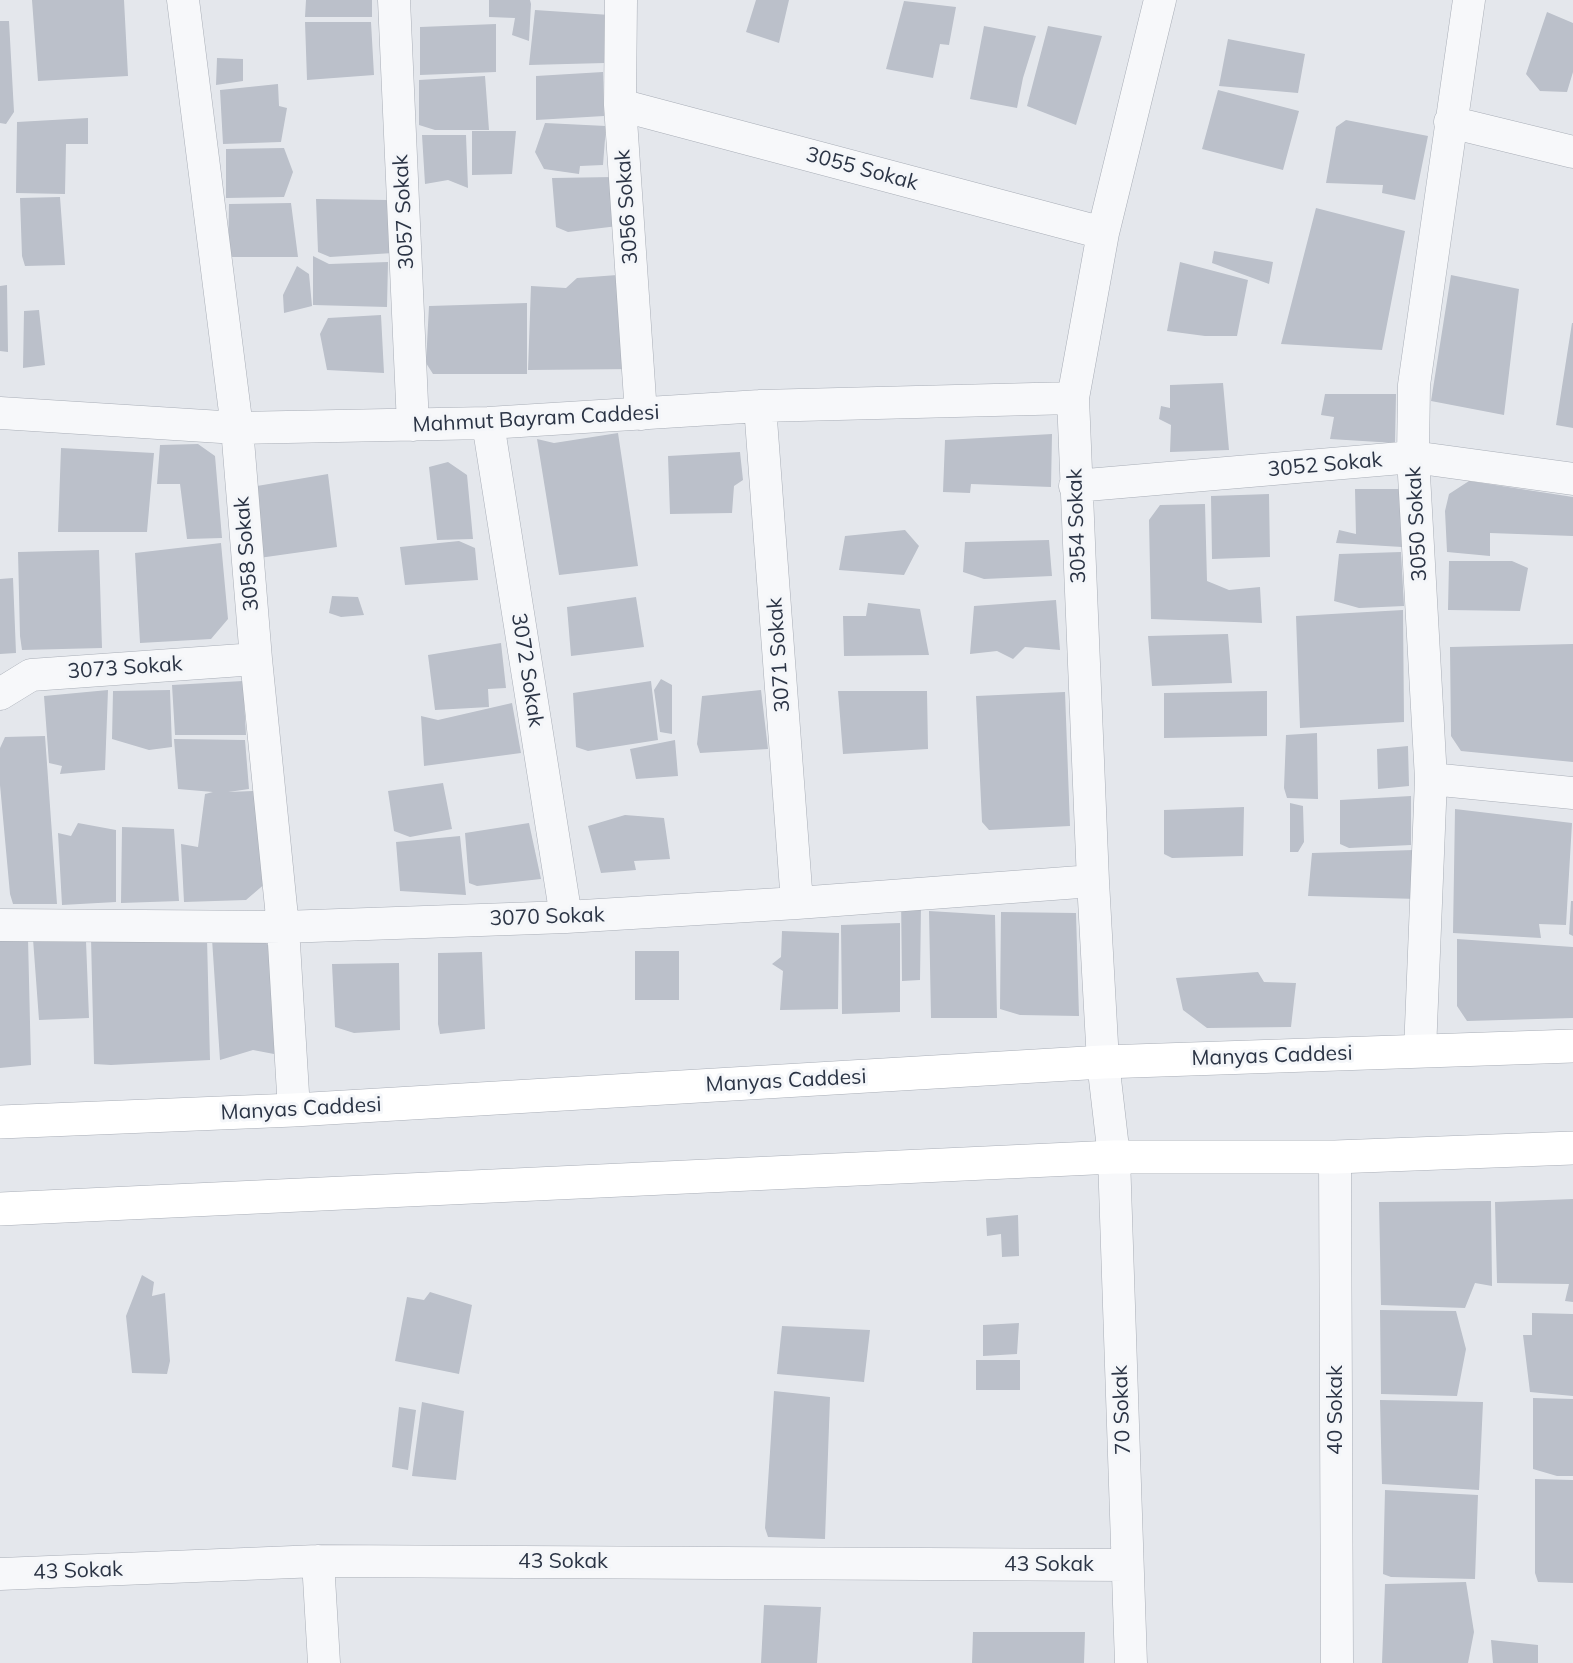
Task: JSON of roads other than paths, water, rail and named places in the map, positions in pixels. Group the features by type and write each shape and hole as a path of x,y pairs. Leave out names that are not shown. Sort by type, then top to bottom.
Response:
{"main road":[{"name":"Manyas Caddesi","path":"0,1122 294,1110 1103,1062 1573,1046"},
{"path":"0,1209 1114,1157 1335,1157 1573,1148"}],"street":[{"name":"3058 Sokak","path":"183,0 237,428 256,658 283,927 294,1110"},
{"name":"3057 Sokak","path":"394,0 413,425"},
{"name":"3056 Sokak","path":"621,0 620,105 641,414"},
{"name":"3054 Sokak","path":"1103,1062 1075,486 1073,398 1104,233 1160,0"},
{"name":"3050 Sokak","path":"1420,1051 1431,779 1413,457 1414,385 1469,0"},
{"name":"3055 Sokak","path":"620,105 1104,233"},
{"path":"1450,122 1573,152"},
{"name":"Mahmut Bayram Caddesi","path":"0,414 237,428 488,423 760,406 1073,398"},
{"name":"3071 Sokak","path":"760,406 797,903"},
{"name":"3072 Sokak","path":"488,423 566,917"},
{"name":"3052 Sokak","path":"1075,486 1413,457 1573,479"},
{"name":"3073 Sokak","path":"0,694 31,675 256,658"},
{"path":"1431,779 1573,793"},
{"name":"3070 Sokak","path":"0,925 283,927 566,917 1093,881"},
{"name":"70 Sokak","path":"1103,1062 1114,1157 1131,1663"},
{"name":"40 Sokak","path":"1335,1157 1337,1663"},
{"path":"318,1561 324,1663"},
{"name":"43 Sokak","path":"0,1574 318,1561 1127,1566"}]}
